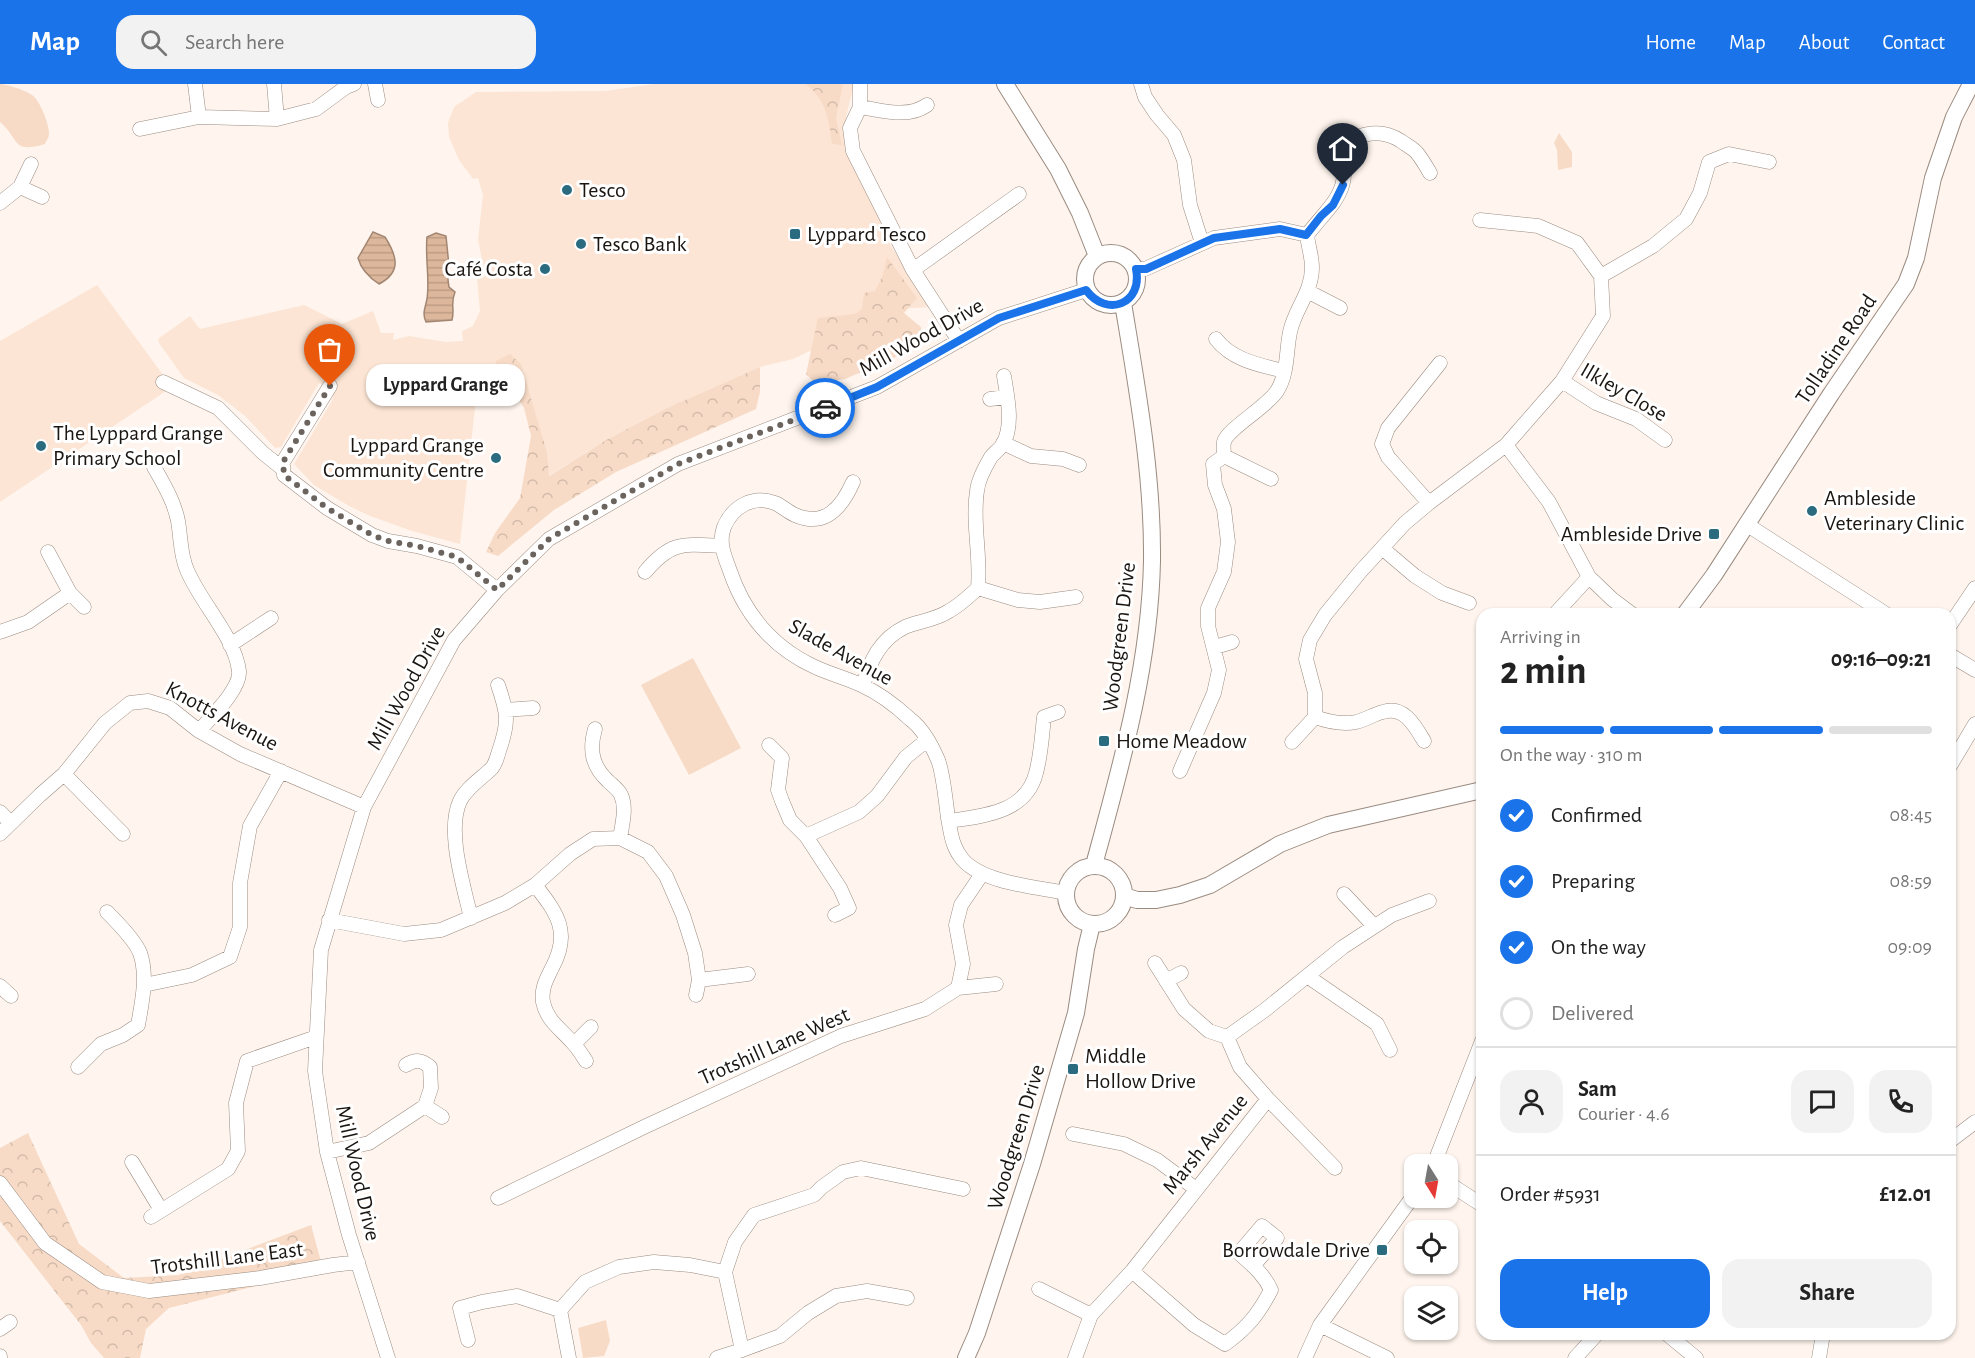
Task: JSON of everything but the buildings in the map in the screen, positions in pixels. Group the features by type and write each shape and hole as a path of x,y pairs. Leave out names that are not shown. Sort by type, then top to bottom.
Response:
{"main road":[{"path":"1005,84 1058,169 1080,213 1097,256"},
{"name":"Tolladine Road","path":"1689,608 1906,284 1916,258 1933,178 1967,85"},
{"path":"1116,253 1125,256 1136,269 1137,285 1133,294 1123,303 1101,304 1093,299 1086,290 1085,270 1097,256 1116,253"},
{"name":"Woodgreen Drive","path":"1094,865 1128,741 1146,638 1152,561 1147,459 1123,303"},
{"path":"1124,896 1146,900 1180,895 1210,885 1280,844 1328,825 1476,791"},
{"path":"1094,865 1108,868 1120,879 1124,896 1120,910 1107,921 1092,924 1079,920 1069,908 1066,893 1068,882 1080,870 1094,865"},
{"name":"Woodgreen Drive","path":"966,1358 977,1333 1032,1164 1076,1013 1092,924"}],"street":[{"path":"195,84 200,117"},
{"path":"274,84 277,119"},
{"path":"140,129 200,117 277,119 316,109 346,87 354,84"},
{"path":"375,84 378,100"},
{"path":"860,84 860,107 850,128 853,151 913,270 959,342"},
{"path":"1141,84 1145,97 1174,135 1184,160 1190,205 1202,243"},
{"path":"860,107 902,113 917,111 927,105"},
{"path":"1224,456 1224,442 1228,432 1254,414 1277,392 1284,371 1290,331 1298,309 1309,292 1312,267 1306,235 1333,205 1343,185 1346,163 1342,144 1361,135 1378,132 1392,135 1415,150 1430,173"},
{"path":"1601,276 1653,246 1686,219 1700,192 1709,162 1729,154 1769,162"},
{"path":"0,203 20,187 31,164"},
{"path":"20,187 42,196"},
{"path":"913,270 1018,194"},
{"path":"1292,742 1315,717 1315,693 1306,659 1310,640 1325,615 1360,572 1405,523 1506,446 1562,381 1603,316 1601,276 1577,243 1538,226 1480,220"},
{"path":"1136,269 1146,269 1214,238 1280,229 1306,235"},
{"name":"Mill Wood Drive","path":"388,1358 349,1235 327,1152 315,1071 321,950 364,807 454,640 497,590 549,539 678,464 877,387 999,318 1086,290"},
{"path":"1309,292 1340,308"},
{"path":"1216,339 1222,348 1246,362 1284,371"},
{"path":"1429,503 1388,457 1382,444 1388,428 1440,363"},
{"path":"863,686 870,663 878,649 894,634 906,627 947,613 978,588 980,567 976,511 977,489 992,456 1003,444 1008,426 1004,376"},
{"name":"Ilkley Close","path":"1562,381 1596,403 1636,418 1665,440"},
{"path":"163,382 218,408 262,453 283,469"},
{"path":"330,386 283,462 284,475 327,508 362,530 388,541 457,557 497,590"},
{"path":"990,399 1007,397"},
{"path":"1003,444 1031,456 1063,459 1079,465"},
{"path":"1506,446 1549,502 1589,577 1624,608"},
{"path":"1224,456 1271,479"},
{"path":"1180,771 1214,693 1219,670 1208,626 1208,608 1224,572 1228,542 1224,509 1215,485 1214,464 1224,456"},
{"path":"154,467 171,496 178,522 182,558 187,572 230,645 239,673 236,687 199,731"},
{"path":"645,572 667,550 681,546 721,546 724,528 738,507 754,500 775,504 795,515 811,519 833,513 846,499 853,482"},
{"path":"1746,524 1877,608"},
{"name":"Slade Avenue","path":"721,546 744,602 761,629 783,649 815,667 863,686 912,720 939,761 952,844 964,861 982,874 1013,883 1066,893"},
{"path":"1382,548 1415,576 1442,594 1469,603"},
{"path":"48,552 70,593 84,607"},
{"path":"1561,608 1589,577"},
{"path":"978,588 1018,600 1040,602 1076,597"},
{"path":"1956,617 1975,588"},
{"path":"0,632 28,622 70,593"},
{"path":"230,645 271,618"},
{"path":"1215,647 1232,642"},
{"path":"1956,659 1975,670"},
{"path":"471,918 457,859 455,824 460,800 474,783 495,765 506,731 506,710 498,685"},
{"name":"Knotts Avenue","path":"0,834 64,774 105,723 130,703 148,701 170,708 199,731 240,754 364,807"},
{"path":"506,710 533,708"},
{"path":"1315,717 1332,723 1356,722 1386,711 1400,712 1412,721 1424,741"},
{"path":"949,821 984,816 1005,810 1024,795 1036,775 1044,717 1058,712"},
{"path":"1956,756 1975,724"},
{"path":"595,729 591,747 594,762 600,774 621,795 624,813 620,838"},
{"path":"806,836 859,812 878,796 906,757 927,740"},
{"path":"769,745 782,758"},
{"path":"794,749 782,758 778,790 790,819 806,836 840,888 849,908 835,915"},
{"path":"144,985 192,975 230,957 240,927 240,883 250,826 281,771"},
{"path":"64,774 123,834"},
{"path":"0,812 11,823"},
{"path":"329,920 404,934 441,930 505,903 535,885 570,854 593,839 620,838 648,852 666,876 695,953 699,980 696,995"},
{"path":"982,874 961,904 956,924 963,964 958,988 996,984"},
{"path":"535,885 558,917 563,941 557,959 543,985 543,1002 548,1018 574,1044 586,1061"},
{"path":"1344,894 1374,926"},
{"path":"1155,963 1184,1009 1209,1031 1227,1037 1265,1010 1343,947 1374,926 1392,915 1429,901"},
{"path":"78,1067 101,1044 123,1035 138,1025 144,985 140,952 122,927 107,912"},
{"path":"1166,981 1181,973"},
{"path":"699,980 748,974"},
{"path":"1308,975 1377,1024 1390,1050"},
{"path":"0,986 11,996"},
{"name":"Trotshill Lane West","path":"498,1198 644,1127 841,1036 925,1009 958,988"},
{"path":"574,1044 591,1027"},
{"path":"132,1161 156,1214 228,1169 238,1151 236,1103 247,1061 316,1037"},
{"name":"Marsh Avenue","path":"1075,1358 1091,1315 1132,1270 1268,1099 1240,1066 1227,1037"},
{"path":"1438,1154 1476,1056"},
{"path":"327,1152 369,1143 425,1106 431,1088 430,1067 423,1062 413,1060 406,1065"},
{"path":"1268,1099 1335,1168"},
{"path":"425,1106 442,1117"},
{"path":"1956,1136 1975,1122"},
{"path":"1073,1134 1124,1144 1157,1160 1196,1189"},
{"path":"742,1350 725,1272 735,1242 754,1215 814,1195 843,1172 861,1168 963,1189"},
{"name":"Trotshill Lane East","path":"0,1184 45,1243 102,1282 149,1291 260,1278 358,1262"},
{"path":"1458,1190 1476,1202"},
{"path":"1305,1358 1320,1325 1405,1208"},
{"path":"560,1310 585,1282 619,1267 654,1262 725,1272"},
{"path":"1132,1270 1194,1325 1225,1344 1243,1331 1254,1319 1271,1290 1267,1280 1253,1266"},
{"path":"1039,1289 1091,1315"},
{"path":"717,1358 780,1336 808,1312 836,1296 867,1291 907,1298"},
{"path":"468,1340 460,1308 517,1296 560,1310"},
{"path":"560,1310 569,1358"},
{"path":"1320,1325 1387,1358"},
{"path":"1575,1358 1592,1340"},
{"path":"1674,1340 1696,1358"},
{"path":"1819,1358 1822,1340"}],"shaded area":[{"path":"654,84 854,84 846,117 846,145 875,205 882,228 891,246 930,307 880,310 833,340 793,359 760,367 667,408 608,439 548,476 547,452 521,365 482,367 475,408 460,544 412,531 349,506 314,485 294,464 332,401 334,391 319,383 281,447 275,448 245,416 218,395 184,378 159,343 158,339 190,316 200,329 304,305 342,324 373,311 381,333 394,333 393,340 409,336 446,342 463,341 462,331 473,326 480,311 477,278 485,276 478,239 483,195 478,178 473,179 459,160 449,137 448,123 454,107 476,92 605,91"},
{"path":"373,232 385,237 395,263 391,274 379,284 366,273 358,258"},
{"path":"436,233 446,236 449,287 455,292 453,316 452,320 426,322 424,313 428,291 427,237"},
{"name":"The Lyppard Grange Primary School","path":"97,285 166,379 166,391 0,502 0,341"}],"green space":[{"path":"0,84 22,90 35,98 48,126 49,135 45,144 34,147 21,146 0,122"},
{"path":"805,84 843,84 836,118 842,145 832,144 828,118 822,103"},
{"path":"1559,133 1572,152 1572,167 1558,170 1557,150 1554,143"},
{"path":"887,257 917,298 904,313 921,327 921,340 912,350 845,379 815,383 806,374 818,318 855,314 862,309 864,293 875,291 883,275"},
{"path":"510,354 521,364 547,452 549,476 608,439 667,408 760,367 760,392 756,409 616,472 554,510 498,556 486,552 495,533 520,498 531,436 524,408 513,390 493,380 496,361"},
{"path":"693,658 741,748 689,775 641,685"},
{"path":"28,1133 79,1244 124,1278 179,1275 311,1225 323,1269 169,1308 146,1329 140,1358 104,1358 0,1221 0,1148"},
{"path":"606,1320 610,1341 604,1356 583,1358 578,1328"}],"way so far":[{"path":"330,386 283,462 284,475 327,508 372,535 457,557 497,590 549,539 678,464 825,408"}],"place":[{"name":"Tesco","path":"567,190"},
{"name":"Lyppard Tesco","path":"795,234"},
{"name":"Tesco Bank","path":"581,244"},
{"name":"Café Costa","path":"545,269"},
{"name":"Lyppard Grange","path":"330,386"},
{"name":"The Lyppard Grange Primary School","path":"41,446"},
{"name":"Lyppard Grange Community Centre","path":"496,458"},
{"name":"Ambleside Veterinary Clinic","path":"1812,511"},
{"name":"Ambleside Drive","path":"1714,534"},
{"name":"Home Meadow","path":"1104,741"},
{"name":"Middle Hollow Drive","path":"1073,1069"},
{"name":"Borrowdale Drive","path":"1382,1250"}],"route":[{"path":"825,408 877,387 999,318 1086,290 1093,299 1101,304 1123,303 1133,294 1137,285 1136,269 1146,269 1214,238 1280,229 1306,235 1333,205 1343,185"}]}
